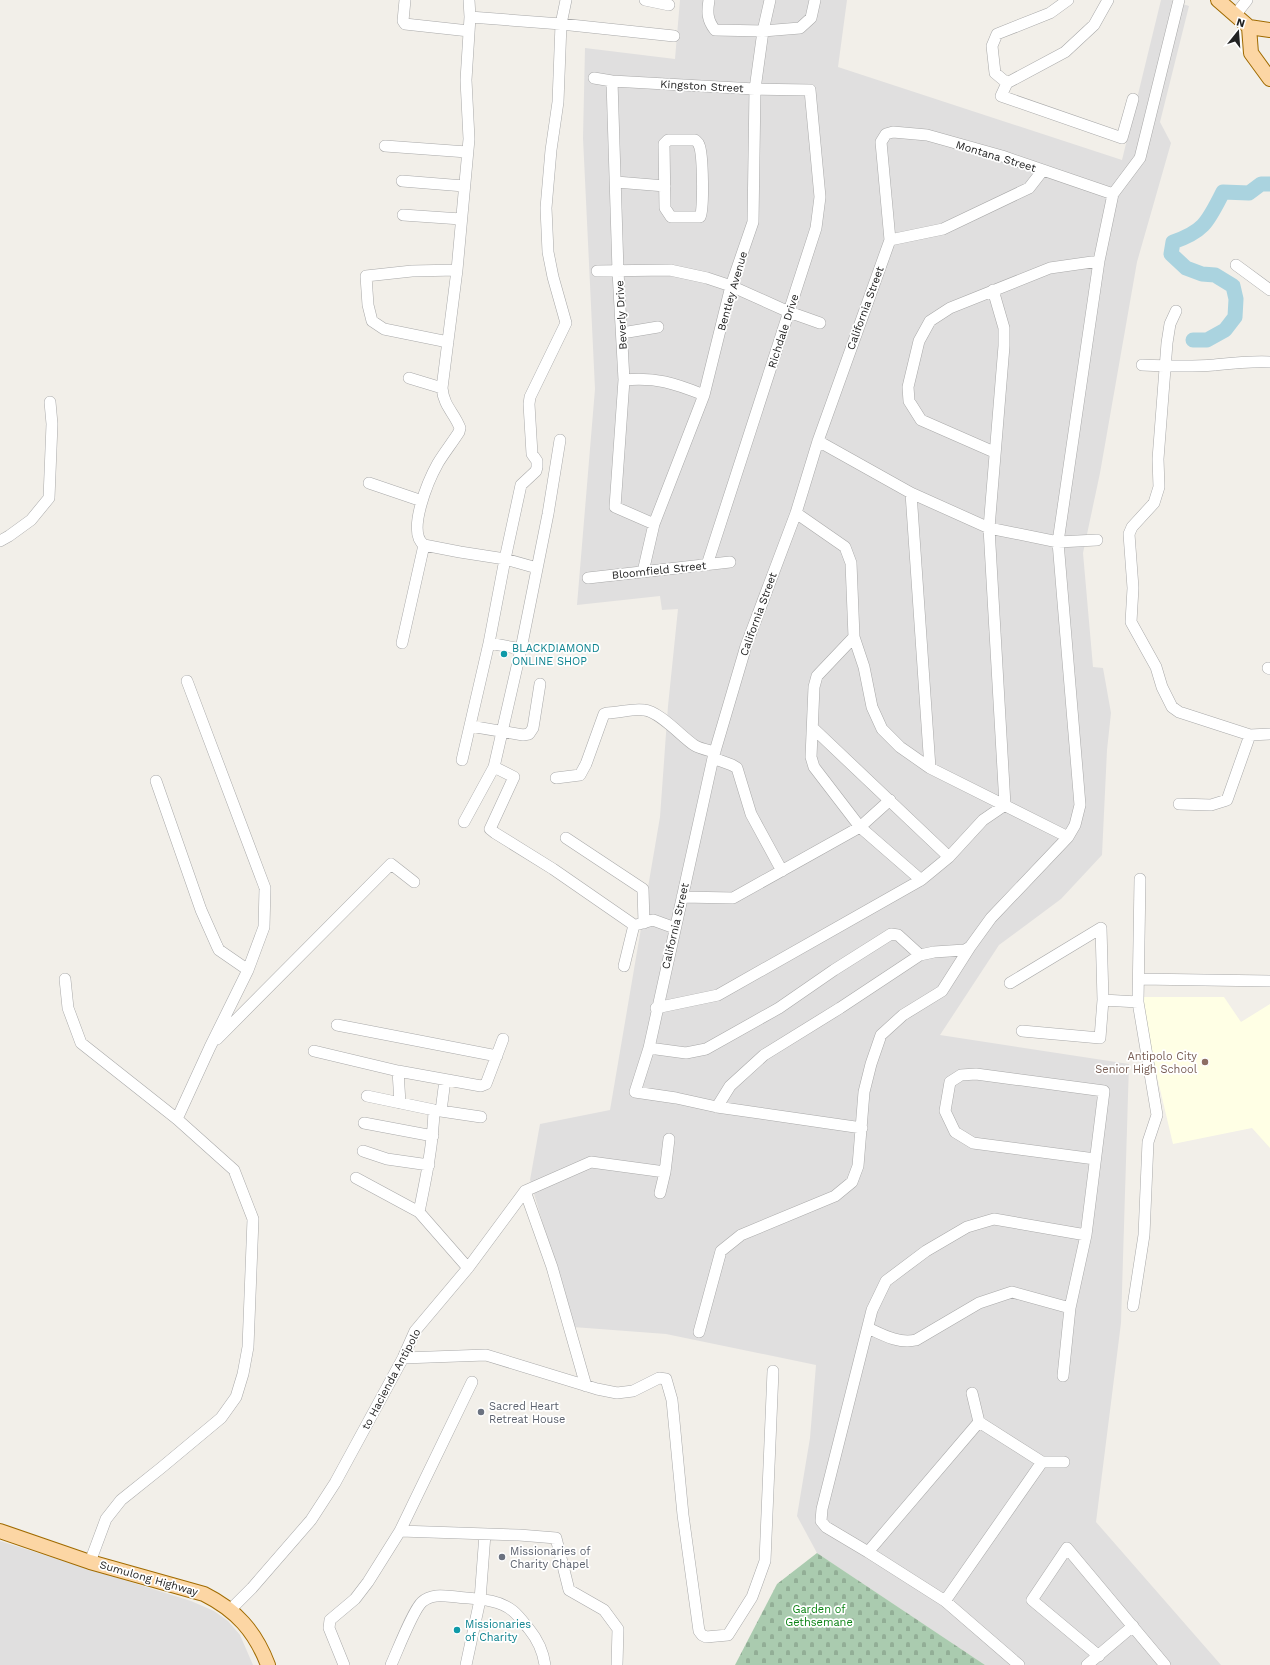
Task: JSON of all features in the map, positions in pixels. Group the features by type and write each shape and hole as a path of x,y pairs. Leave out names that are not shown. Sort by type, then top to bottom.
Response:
{"main road":[{"path":"1218,0 1236,14 1249,27 1270,30"},
{"path":"1249,27 1251,53 1270,79"},
{"name":"Sumulong Highway","path":"0,1531 90,1562 204,1594 230,1610 254,1635 268,1665"}],"street":[{"path":"406,0 403,16 405,24 469,31"},
{"path":"469,0 470,18 466,80 469,139 457,270 442,388 443,398 460,428 459,432 437,464 422,501 418,519 418,534 420,542 424,545 505,559 537,568"},
{"path":"462,760 490,643 505,559 521,485 536,471 537,467 532,454 529,404 530,397 566,323 553,278 548,252 546,208 551,150 558,102 561,24 566,0"},
{"path":"645,0 669,5"},
{"path":"709,0 707,13 709,23 715,30 763,31 800,28 811,18 815,0"},
{"name":"Bentley Avenue","path":"643,572 654,524 704,395 731,286 753,222 755,89 763,31 770,0"},
{"path":"1007,83 995,73 992,46 997,34 1050,13 1068,0"},
{"path":"1108,0 1094,25 1065,52 1007,83 1001,96 1122,138 1133,99"},
{"path":"699,1332 721,1251 741,1235 835,1196 852,1182 858,1166 864,1092 871,1064 881,1035 903,1015 942,991 992,918 1068,837 1075,825 1080,805 1058,542 1099,261 1113,194 1140,158 1179,0"},
{"path":"1236,14 1247,0"},
{"path":"470,18 561,24 674,36"},
{"name":"Kingston Street","path":"594,78 612,81 755,89 810,90"},
{"name":"Beverly Drive","path":"612,81 618,271 624,380 614,507 654,524"},
{"name":"Richdale Drive","path":"707,565 816,228 820,197 810,90"},
{"name":"Montana Street","path":"881,142 886,134 893,132 927,135 1043,170 1113,194"},
{"path":"695,140 698,142 700,145 702,175 702,215 698,217 671,217 665,208 665,186 664,144 666,142 695,140"},
{"name":"California Street","path":"717,1107 676,1098 635,1092 649,1048 656,1008 714,755 746,646 796,512 818,441 890,240 881,142"},
{"path":"384,146 467,152"},
{"path":"890,240 943,229 1029,188 1043,170"},
{"path":"402,181 464,186"},
{"path":"616,182 665,186"},
{"path":"403,215 461,219"},
{"path":"994,452 921,420 908,401 908,387 919,341 930,320 950,308 1050,268 1099,261"},
{"path":"1236,265 1270,290"},
{"path":"448,342 384,330 372,321 368,305 366,276 412,271 457,270"},
{"path":"597,271 670,270 707,278 731,286 789,312 820,323"},
{"path":"992,290 1004,328 1004,346 994,452 989,528 1005,805"},
{"path":"1176,311 1170,324 1168,335 1158,459 1159,487 1154,503 1132,527 1129,534 1133,588 1130,622 1156,667 1162,687 1172,707 1179,712 1250,735 1270,734"},
{"path":"622,333 658,327"},
{"path":"1142,365 1213,365 1251,361 1270,362"},
{"path":"409,378 442,388"},
{"path":"624,380 643,378 666,381 704,395"},
{"path":"0,541 31,520 49,498 52,424 50,402"},
{"path":"464,822 494,767 503,732 522,649 560,440"},
{"path":"818,441 911,493 989,528 1058,542 1097,540"},
{"path":"369,483 422,501"},
{"path":"911,493 930,768"},
{"path":"796,512 845,547 851,563 854,637 864,667 872,707 882,729 900,747 930,768 1068,837"},
{"path":"402,643 424,545"},
{"name":"Bloomfield Street","path":"588,578 730,562"},
{"path":"854,637 817,676 814,687 811,757 814,767 860,827 921,880"},
{"path":"490,643 522,649"},
{"path":"177,1119 248,970 264,927 265,888 187,681"},
{"path":"470,726 523,735 532,731 540,684"},
{"path":"556,778 580,775 586,764 604,714 644,710 651,711 699,748 737,768 751,814 782,871"},
{"path":"813,728 950,857"},
{"path":"1179,804 1211,805 1227,800 1250,735"},
{"path":"494,767 514,776 490,829 639,924 653,920 675,928"},
{"path":"156,780 201,910 217,946 219,950 248,970"},
{"path":"682,897 733,898 860,827 890,800"},
{"path":"656,1008 718,995 921,880 950,857 983,820 1005,805"},
{"path":"566,838 642,889 639,924 624,966"},
{"path":"210,1047 391,864 414,882"},
{"path":"1133,1306 1144,1235 1148,1142 1157,1115 1138,1002 1140,879"},
{"path":"1010,983 1101,928 1103,1000 1100,1038 1022,1031"},
{"path":"649,1048 686,1053 706,1049 779,1008 834,970 891,934 898,935 920,955"},
{"path":"862,1128 717,1107 730,1086 764,1055 840,1008 920,955 934,952 965,950 970,948"},
{"path":"66,979 68,1008 81,1042 177,1119 234,1170 253,1219 248,1346 243,1374 236,1397 220,1418 121,1500 106,1519 90,1562"},
{"path":"1139,979 1270,981"},
{"path":"1103,1000 1138,1002"},
{"path":"337,1025 497,1056"},
{"path":"314,1051 398,1071 481,1086 486,1084 502,1039"},
{"path":"398,1071 400,1103"},
{"path":"1063,1376 1070,1308 1086,1235 1104,1091 976,1074 961,1075 950,1082 945,1111 956,1132 973,1143 1095,1159"},
{"path":"419,1212 429,1165 437,1111 445,1080"},
{"path":"366,1096 437,1111 481,1117"},
{"path":"364,1123 433,1136"},
{"path":"660,1193 665,1172 669,1139"},
{"path":"363,1151 387,1159 429,1165"},
{"path":"586,1386 552,1267 524,1191 591,1162 665,1172"},
{"path":"356,1178 419,1212 468,1268"},
{"name":"to Hacienda Antipolo","path":"230,1610 252,1588 311,1520 335,1483 403,1358 415,1331 468,1268 524,1191"},
{"path":"1019,1665 945,1601 868,1552 833,1532 821,1521 822,1509 872,1310 886,1281 926,1251 967,1227 994,1219 1086,1235"},
{"path":"868,1328 896,1340 909,1342 916,1340 979,1303 1012,1292 1070,1308"},
{"path":"403,1358 486,1355 586,1386 617,1393 633,1391 659,1378 664,1378 668,1382 672,1400 683,1515 699,1631 702,1635 706,1636 728,1635 752,1597 765,1561 774,1371"},
{"path":"344,1665 328,1623 355,1598 368,1582 400,1531 472,1382"},
{"path":"972,1393 979,1422 1042,1462 1064,1462"},
{"path":"868,1552 979,1422"},
{"path":"945,1601 1042,1462"},
{"path":"400,1531 556,1538 569,1590 604,1610 618,1629 617,1665"},
{"path":"466,1665 480,1600 485,1534"},
{"path":"1099,1656 1032,1600 1067,1548 1134,1626 1165,1665"},
{"path":"391,1665 418,1606 428,1598 435,1596 480,1600 502,1604 517,1614 537,1640 544,1656 545,1665"},
{"path":"1087,1665 1134,1626"}],"shaded area":[{"path":"680,0 847,0 838,67 1122,160 1161,0 1171,0 1189,6 1160,122 1171,143 1137,262 1100,473 1083,553 1093,667 1103,668 1111,713 1107,750 1102,855 1061,899 999,945 940,1035 1129,1064 1121,1323 1096,1522 1221,1665 985,1665 817,1553 797,1516 810,1438 816,1365 666,1334 573,1327 530,1180 540,1124 610,1110 660,817 668,706 678,609 662,610 660,596 577,605 595,389 583,138 585,48 675,59"},
{"name":"Antipolo City Senior High School","path":"1143,997 1224,997 1241,1022 1270,1004 1270,1148 1252,1128 1173,1144 1140,1005"},
{"path":"0,1541 191,1601 214,1611 228,1621 240,1635 253,1665 0,1665"}],"green space":[{"name":"Garden of Gethsemane","path":"817,1553 985,1665 735,1665 777,1584"}],"waterway":[{"path":"1193,340 1207,340 1225,330 1235,317 1236,299 1233,286 1215,275 1202,274 1186,268 1171,254 1173,242 1184,238 1199,229 1209,218 1223,192 1249,193 1261,184 1270,184"}],"place":[{"name":"BLACKDIAMOND ONLINE SHOP","path":"504,654"},
{"name":"Antipolo City Senior High School","path":"1205,1062"},
{"name":"Sacred Heart Retreat House","path":"481,1412"},
{"name":"Missionaries of Charity Chapel","path":"502,1557"},
{"name":"Missionaries of Charity","path":"457,1630"}]}
